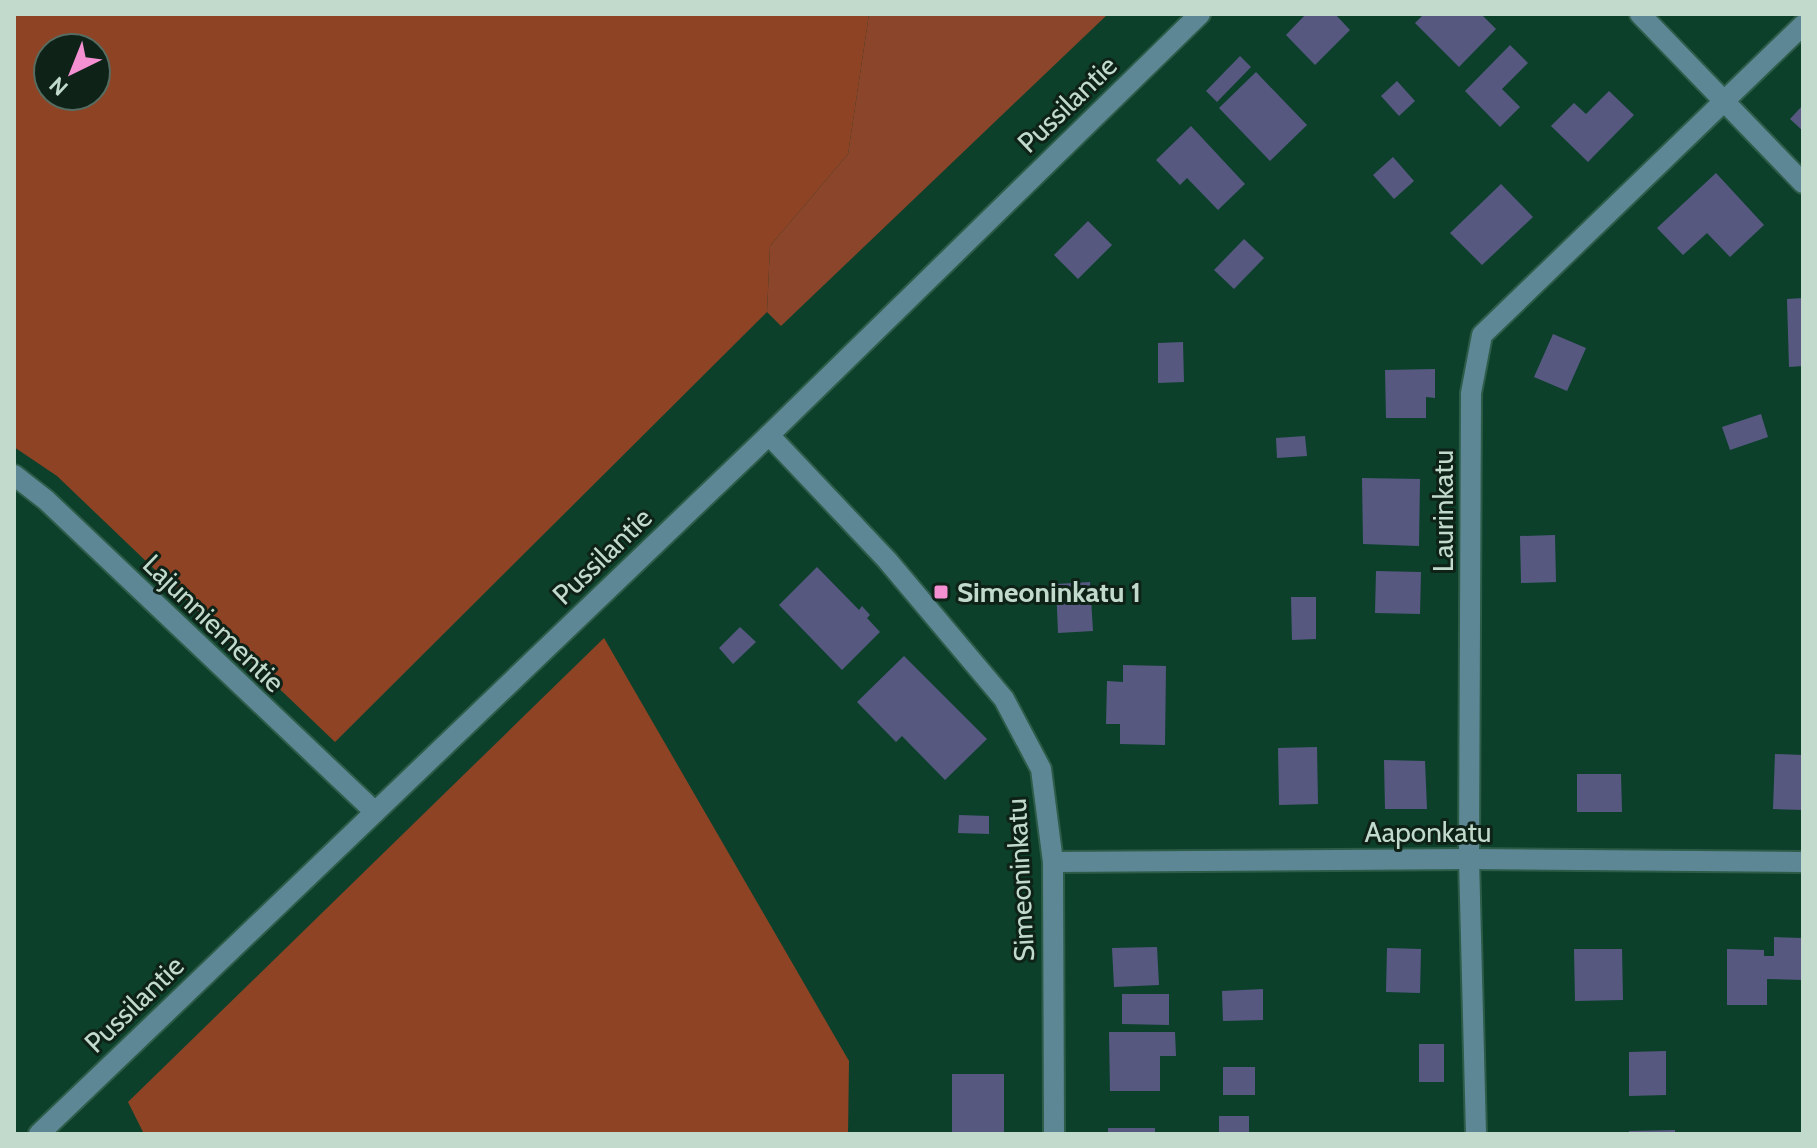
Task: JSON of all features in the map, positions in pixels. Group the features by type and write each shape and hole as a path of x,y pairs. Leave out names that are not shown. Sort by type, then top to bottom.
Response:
{"street":[{"name":"Pussilantie","path":"39,1134 769,435 1200,14"},
{"path":"1640,14 1803,183"},
{"name":"Laurinkatu","path":"1476,1134 1469,859 1471,393 1482,335 1803,25"},
{"name":"Simeoninkatu","path":"769,435 887,560 1004,699 1041,769 1053,862 1054,1134"},
{"name":"Lajunniementie","path":"14,475 46,500 375,812"},
{"name":"Aaponkatu","path":"1053,862 1469,859 1803,862"}],"shaded area":[{"path":"14,14 869,14 848,154 770,246 767,312 335,742 57,476 14,447"},
{"path":"869,14 1108,14 781,326 767,312 770,246 848,154"},
{"path":"604,638 849,1061 848,1134 144,1134 128,1102"}],"building":[{"path":"1306,14 1335,14 1350,30 1315,65 1286,35"},
{"path":"1424,14 1481,14 1496,29 1459,67 1415,23"},
{"path":"1510,45 1528,63 1502,89 1520,107 1500,127 1465,91"},
{"path":"1240,56 1251,67 1217,102 1206,91"},
{"path":"1256,72 1307,125 1270,161 1219,108"},
{"path":"1397,81 1415,101 1399,116 1381,96"},
{"path":"1609,91 1634,115 1588,162 1551,126 1574,103 1586,114"},
{"path":"1803,105 1803,131 1790,119"},
{"path":"1191,126 1245,184 1218,210 1187,178 1180,185 1156,160"},
{"path":"1393,157 1414,181 1394,199 1373,175"},
{"path":"1716,173 1764,225 1730,257 1707,233 1683,255 1657,228"},
{"path":"1501,184 1533,217 1482,265 1450,233"},
{"path":"1088,221 1112,245 1078,279 1054,255"},
{"path":"1244,239 1264,258 1234,289 1214,270"},
{"path":"1803,298 1803,366 1789,367 1787,299"},
{"path":"1553,334 1586,348 1567,391 1534,377"},
{"path":"1183,342 1184,382 1158,383 1158,343"},
{"path":"1435,369 1435,398 1426,397 1426,418 1386,418 1385,370"},
{"path":"1761,414 1768,437 1730,450 1722,427"},
{"path":"1305,436 1307,456 1277,458 1276,438"},
{"path":"1362,478 1420,479 1419,546 1363,544"},
{"path":"1555,535 1556,582 1521,583 1520,536"},
{"path":"817,567 859,610 862,606 870,615 867,618 880,632 842,670 779,605"},
{"path":"1376,571 1421,572 1420,614 1375,613"},
{"path":"1090,582 1093,631 1058,633 1056,584"},
{"path":"1291,597 1316,597 1316,639 1292,640"},
{"path":"740,627 756,642 733,664 719,648"},
{"path":"904,656 987,739 945,780 902,736 896,742 857,702"},
{"path":"1123,665 1166,666 1165,745 1120,744 1120,724 1106,724 1107,681 1123,682"},
{"path":"1317,747 1318,804 1279,805 1278,748"},
{"path":"1775,754 1803,755 1803,810 1773,809"},
{"path":"1384,760 1425,761 1427,809 1385,809"},
{"path":"1577,774 1621,774 1622,812 1577,812"},
{"path":"959,815 989,816 989,834 958,833"},
{"path":"1774,937 1803,938 1803,980 1767,979 1767,1005 1727,1005 1727,949 1764,950 1764,956 1774,956"},
{"path":"1157,947 1159,985 1114,987 1112,948"},
{"path":"1387,948 1421,949 1420,993 1386,992"},
{"path":"1574,949 1622,949 1623,1000 1575,1001"},
{"path":"1263,989 1263,1020 1223,1021 1222,991"},
{"path":"1122,994 1169,994 1169,1025 1122,1024"},
{"path":"1109,1032 1175,1032 1176,1056 1160,1056 1160,1091 1110,1091"},
{"path":"1419,1044 1444,1044 1444,1082 1419,1082"},
{"path":"1666,1051 1666,1095 1629,1096 1629,1052"},
{"path":"1223,1067 1255,1067 1255,1095 1223,1095"},
{"path":"952,1074 1004,1074 1004,1134 952,1134"},
{"path":"1219,1116 1249,1116 1249,1134 1219,1134"},
{"path":"1108,1128 1155,1128 1155,1134 1108,1134"},
{"path":"1675,1130 1675,1134 1629,1134 1629,1131"}],"place":[{"name":"Simeoninkatu 1","path":"941,592"}]}
